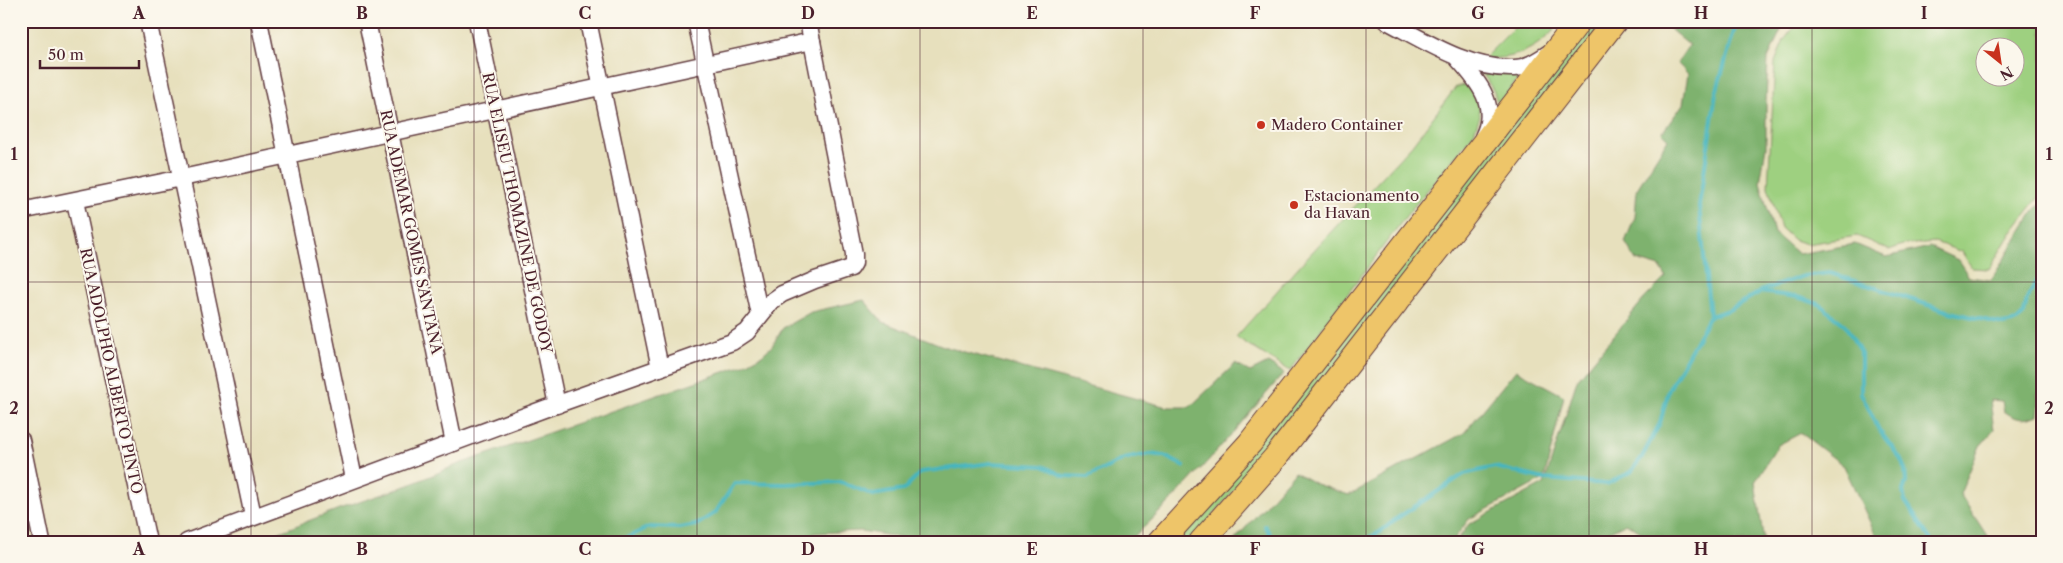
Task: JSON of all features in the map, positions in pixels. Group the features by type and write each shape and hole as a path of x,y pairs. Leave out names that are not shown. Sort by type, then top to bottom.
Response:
{"highway":[{"path":"1160,542 1250,443 1579,21"},
{"path":"1206,539 1275,458 1615,21"}],"street":[{"path":"148,21 252,516"},
{"path":"259,21 354,479"},
{"name":"RUA ADEMAR GOMES SANTANA","path":"367,21 454,443"},
{"name":"RUA ELISEU THOMAZINE DE GODOY","path":"477,21 557,404"},
{"path":"588,21 660,368"},
{"path":"696,21 760,315"},
{"path":"187,542 252,516 557,404 732,342 747,332 772,301 782,294 851,268 854,263 854,254 808,21"},
{"path":"1387,21 1458,59 1514,68 1532,64 1560,47"},
{"path":"21,211 75,201 812,41"},
{"path":"1458,59 1477,81 1486,96 1489,109 1486,131 1473,157"},
{"name":"RUA ADOLPHO ALBERTO PINTO","path":"75,201 148,542"},
{"path":"21,440 42,542"}],"green space":[{"path":"1521,21 1562,21 1546,38 1528,50 1507,57 1484,58"},
{"path":"1590,21 1606,21 1347,353 1191,542 1175,542"},
{"path":"1660,21 1789,21 1782,28 1768,58 1766,147 1760,182 1774,233 1798,254 1855,244 1886,257 1930,247 1958,260 1969,277 1991,280 2034,211 2042,203 2042,390 2037,394 2038,415 2024,419 2016,418 2004,411 2002,401 1990,400 1994,430 1980,446 1960,494 1991,542 1879,542 1844,466 1801,433 1778,445 1755,482 1764,542 1657,542 1626,523 1589,542 1575,542 1551,537 1533,542 1456,542 1469,524 1544,484 1577,380 1644,299 1666,277 1660,267 1636,260 1625,242 1635,217 1637,189 1668,139 1662,133 1683,104 1688,74 1677,63 1689,45"},
{"path":"1799,21 2042,21 2042,193 2011,233 1989,269 1972,268 1962,252 1935,242 1903,245 1889,250 1857,236 1807,244 1794,240 1781,228 1768,187 1775,62 1784,40"},
{"path":"1482,72 1521,75 1498,106 1494,92"},
{"path":"1463,85 1471,90 1479,106 1480,116 1473,135 1406,216 1290,371 1236,337 1412,145 1456,87"},
{"path":"864,300 883,322 946,347 1167,407 1190,407 1235,364 1250,372 1268,363 1284,373 1228,439 1169,502 1128,542 1020,542 1001,531 986,534 978,542 919,542 917,540 861,531 815,533 800,542 254,542 339,509 409,485 459,464 744,365 762,355 772,346 783,328 811,312"},
{"path":"1516,370 1564,396 1544,479 1469,519 1452,542 1233,542 1295,472 1316,484 1349,495 1464,433"},
{"path":"21,501 29,542 21,542"}],"waterway":[{"path":"1710,316 1699,206 1716,93 1737,21"},
{"path":"1760,291 1804,276 1830,273 1950,312 2003,324 2017,321 2024,314 2027,299 2042,272"},
{"path":"1360,542 1380,532 1396,519 1464,474 1495,467 1544,479 1607,484 1631,472 1642,457 1660,423 1669,389 1710,316 1729,310 1760,292 1797,297 1819,304 1845,325 1861,353 1861,393 1879,430 1900,458 1905,469 1906,482 1903,491 1905,501 1932,542"},
{"path":"618,542 649,527 680,528 696,525 715,513 735,483 841,482 873,495 903,490 921,472 991,463 1043,466 1064,476 1088,477 1124,459 1150,454 1164,456 1184,466"},
{"path":"1265,526 1275,542"}],"place":[{"name":"Madero Container","path":"1261,125"},
{"name":"Estacionamento da Havan","path":"1294,205"}]}
